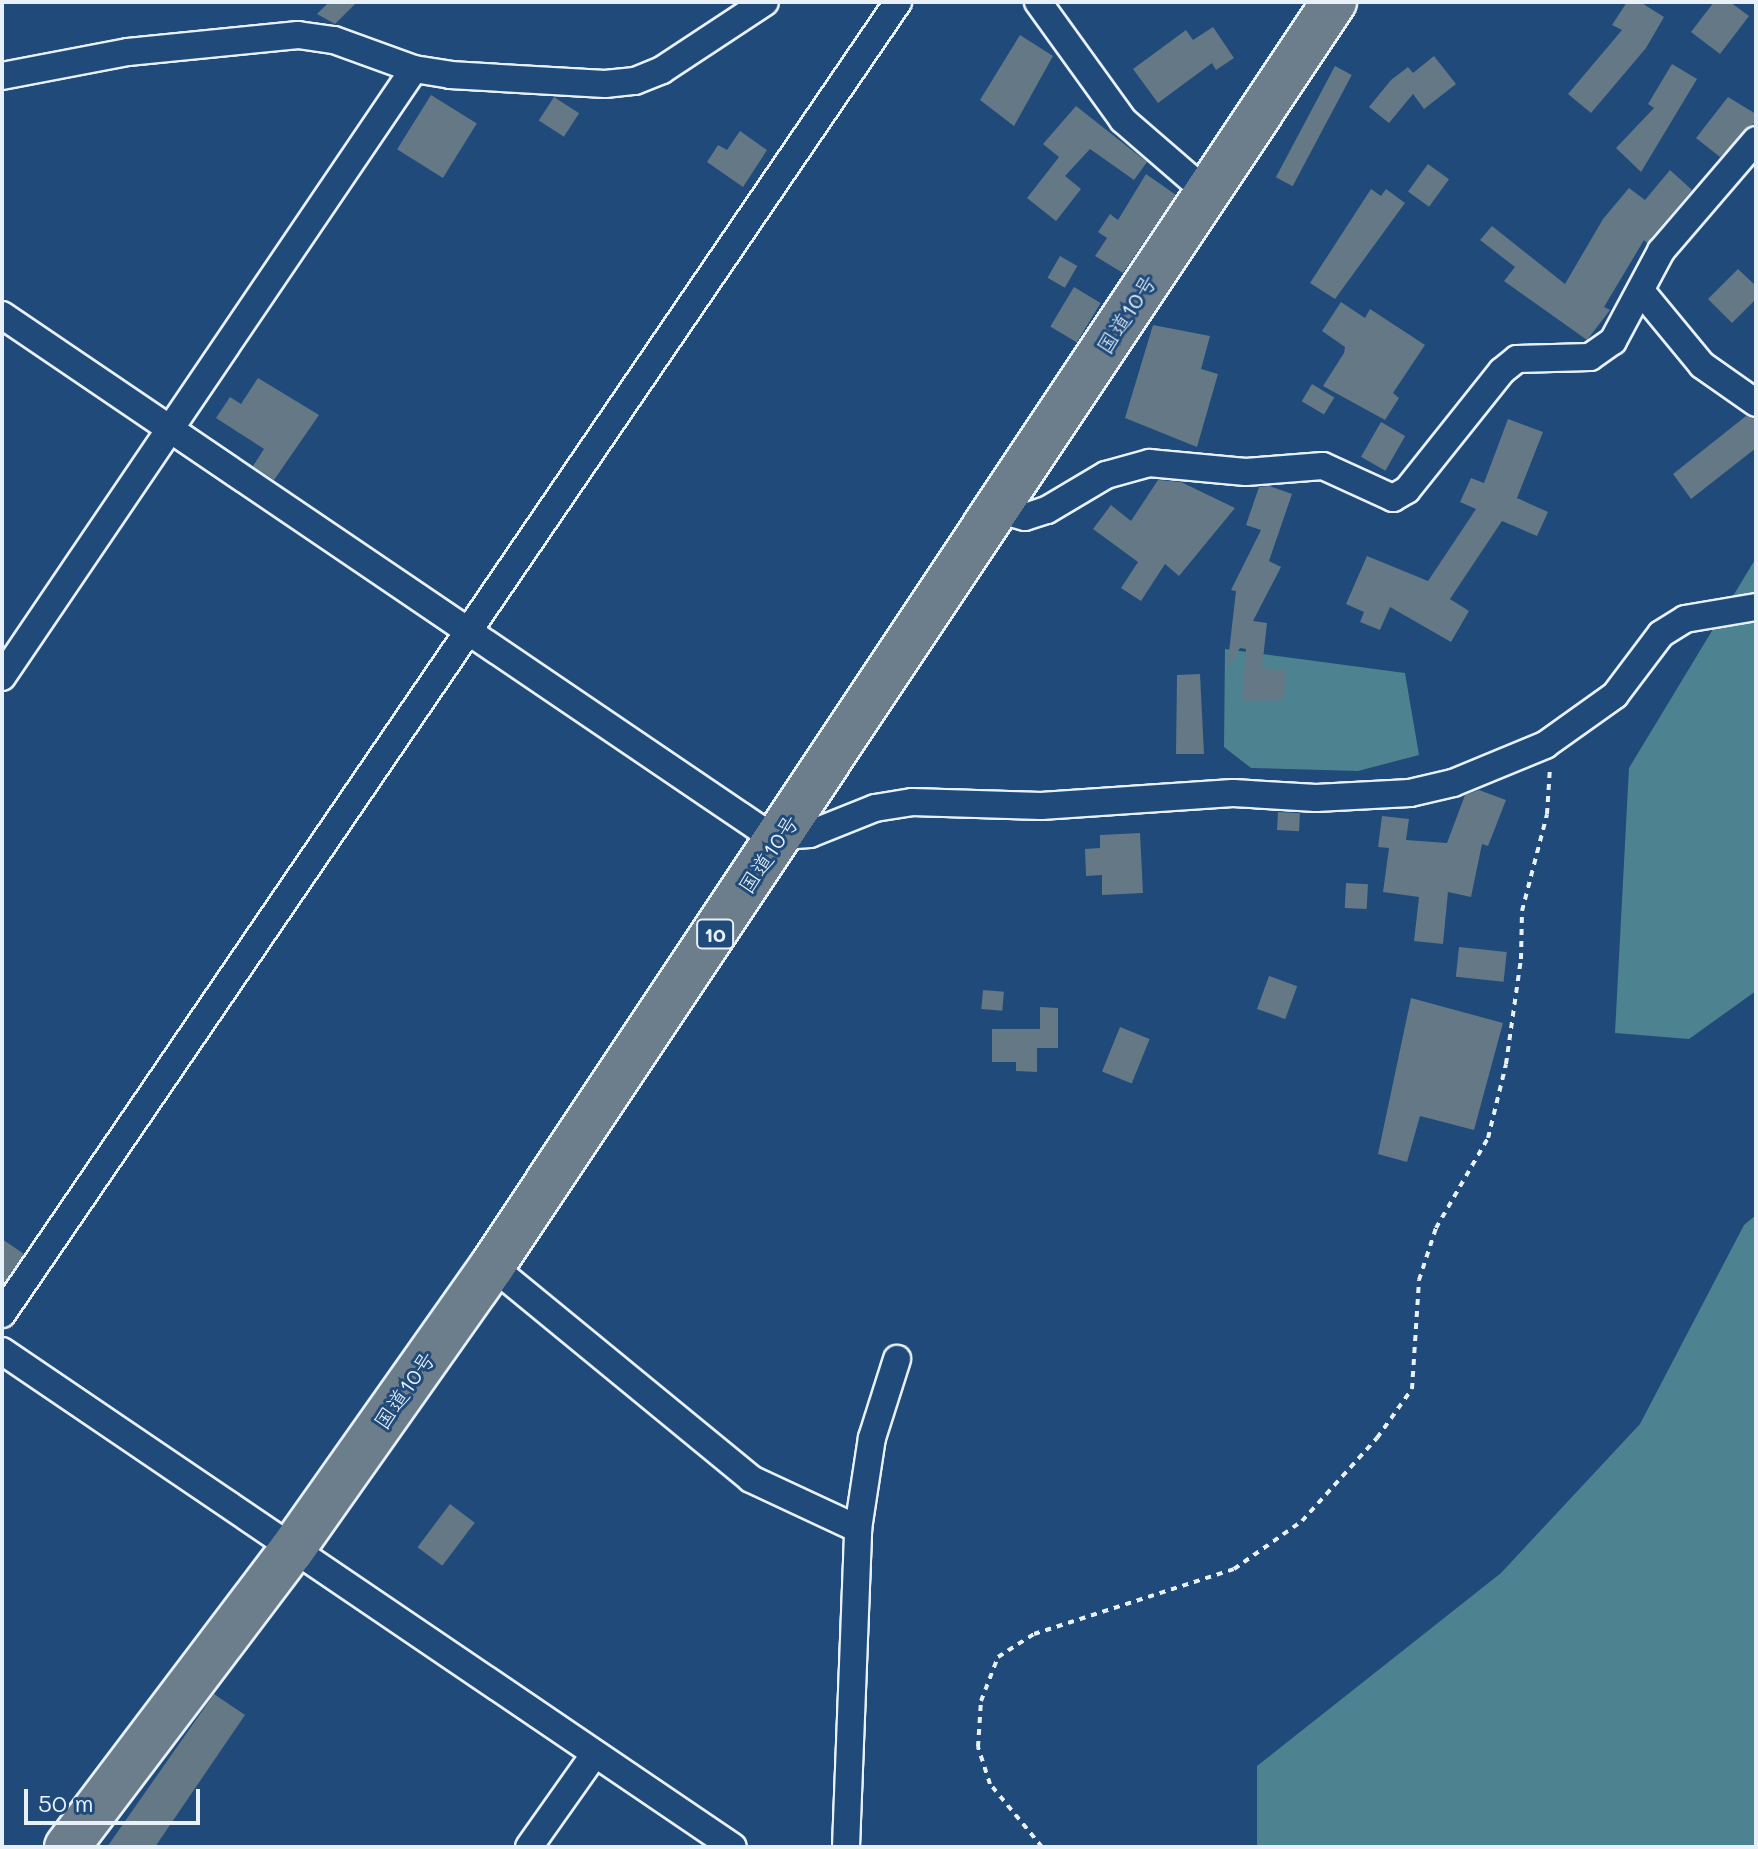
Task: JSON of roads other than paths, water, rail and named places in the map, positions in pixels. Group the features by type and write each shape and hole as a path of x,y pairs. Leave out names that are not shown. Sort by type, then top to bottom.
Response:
{"highway":[{"name":"国道10号","path":"67,1847 291,1551 492,1266 1334,2"}],"street":[{"path":"2,76 128,52 268,35 334,40 414,69 590,83 635,81 662,70 765,2"},
{"path":"2,1314 898,2"},
{"path":"1038,2 1123,120 1206,192"},
{"path":"2,677 414,69"},
{"path":"997,509 1025,517 1036,514 1106,475 1149,463 1246,472 1323,466 1393,498 1407,490 1502,371 1517,359 1590,357 1613,341 1661,251 1756,140"},
{"path":"1641,291 1702,365 1756,403"},
{"path":"2,315 760,829 781,836 810,834 875,808 912,802 1041,806 1233,793 1316,798 1410,793 1453,783 1545,745 1615,695 1661,634 1685,619 1756,607"},
{"path":"492,1266 751,1479 858,1529"},
{"path":"2,1351 291,1551 733,1847"},
{"path":"846,1847 858,1529 872,1438 897,1359"},
{"path":"529,1847 594,1755"}]}
